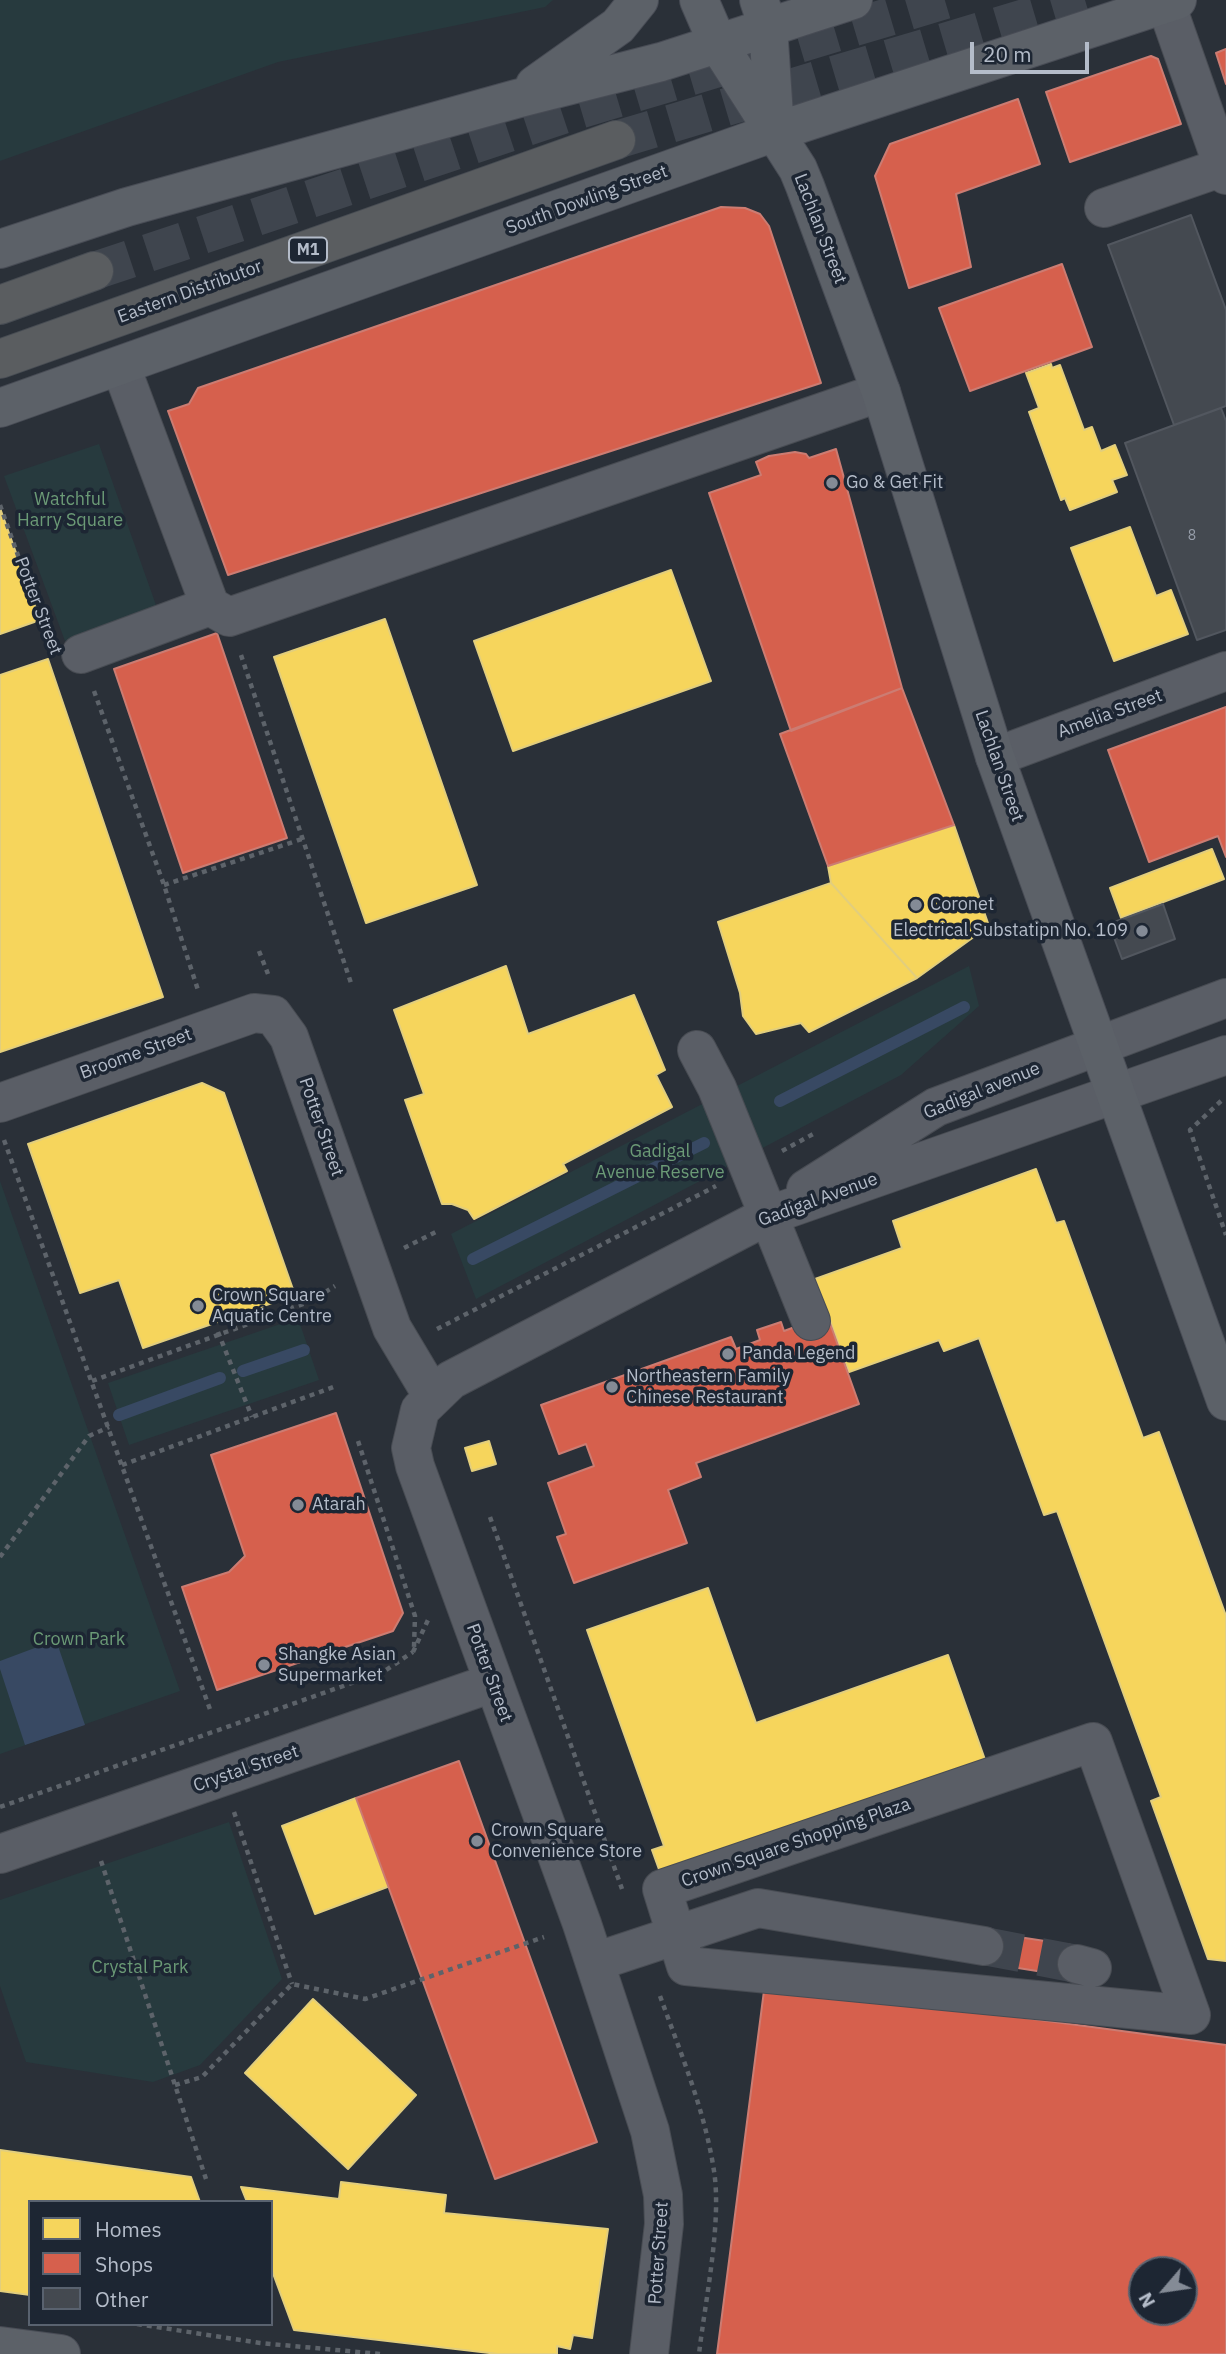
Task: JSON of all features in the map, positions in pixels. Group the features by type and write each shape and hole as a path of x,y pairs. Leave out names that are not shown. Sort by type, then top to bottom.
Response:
{"highway":[{"name":"Eastern Distributor","path":"0,359 617,140"},
{"path":"0,305 94,271"}],"main road":[{"path":"516,99 618,26 639,0"},
{"name":"Lachlan Street","path":"699,0 718,44 799,169 881,392 995,757 1226,1401"},
{"path":"0,249 127,207 516,99 661,62 718,44 764,13 853,0"},
{"name":"South Dowling Street","path":"0,408 775,132 1171,2"},
{"path":"764,13 775,132"},
{"path":"0,2346 61,2354"}],"street":[{"path":"1104,208 1225,171 1171,2"},
{"path":"121,367 220,612"},
{"path":"81,654 220,612 881,392"},
{"name":"Amelia Street","path":"995,757 1226,671"},
{"path":"1098,1046 1226,998"},
{"name":"Broome Street","path":"0,1103 254,1013 273,1015"},
{"name":"Potter Street","path":"273,1015 289,1037 392,1328 432,1395 420,1410 413,1429 411,1448 415,1466 596,1962 650,2131 663,2195 662,2255 649,2354"},
{"name":"Gadigal avenue","path":"767,1216 844,1163 936,1107 1098,1046"},
{"path":"697,1050 717,1088 811,1321"},
{"name":"Gadigal Avenue","path":"432,1395 471,1368 516,1348 767,1216 1226,1055"},
{"name":"Crystal Street","path":"0,1854 492,1683"},
{"name":"Crown Square Shopping Plaza","path":"1093,1742 1191,2015 686,1966 677,1934 662,1889 1093,1742"},
{"path":"596,1962 758,1908 984,1946"}],"path":[{"name":"Potter Street","path":"0,505 56,662 81,654 164,885 200,996"},
{"path":"220,612 352,986"},
{"path":"164,885 302,839"},
{"path":"259,951 268,975"},
{"path":"1226,1098 1207,1112 1191,1130 1226,1235"},
{"path":"0,1128 211,1712"},
{"path":"92,1381 218,1332 311,1301 369,1265"},
{"path":"218,1332 252,1417"},
{"path":"122,1465 336,1386"},
{"path":"0,1557 89,1436 109,1427"},
{"path":"0,1807 383,1672 413,1652 415,1616 358,1441"},
{"path":"234,1810 292,1984"},
{"path":"99,1856 206,2179"},
{"path":"292,1984 365,1999 545,1937"},
{"path":"175,2085 202,2077 292,1984"},
{"path":"150,2326 260,2343 380,2354"}],"green space":[{"path":"0,0 553,0 545,7 278,62 0,161"},
{"name":"Watchful Harry Square","path":"99,444 157,608 65,641 4,476"},
{"name":"Gadigal Avenue Reserve","path":"969,966 979,1006 901,1075 476,1299 451,1234"},
{"name":"Crown Park","path":"0,1181 180,1691 0,1754"},
{"path":"298,1318 319,1380 129,1445 108,1383"},
{"name":"Crystal Park","path":"229,1822 282,1979 200,2065 153,2082 26,2062 0,1986 0,1900"}],"water":[{"path":"56,1640 85,1725 25,1745 0,1669 0,1661"}],"building: Homes":[{"path":"1051,364 1052,368 1060,365 1084,430 1092,427 1101,451 1115,445 1127,475 1112,480 1117,492 1070,510 1065,498 1061,500 1029,412 1039,408 1026,373"},
{"path":"0,508 40,620 0,634"},
{"path":"1130,527 1156,596 1171,590 1188,634 1114,661 1071,548"},
{"path":"671,570 711,681 513,751 474,641"},
{"path":"385,619 477,885 366,923 274,657"},
{"path":"48,659 163,997 0,1052 0,675"},
{"name":"Coronet","path":"954,825 989,926 917,978 831,883 828,866"},
{"path":"1212,849 1224,879 1121,918 1110,888"},
{"path":"831,883 917,978 809,1032 801,1023 756,1034 743,1016 740,993 718,922"},
{"path":"506,966 528,1034 634,995 665,1070 656,1075 672,1107 563,1164 567,1171 474,1219 468,1210 452,1204 442,1204 405,1100 424,1094 394,1010"},
{"path":"202,1083 224,1093 295,1295 143,1348 119,1280 80,1293 28,1144"},
{"path":"1036,1169 1056,1223 1064,1221 1143,1438 1159,1432 1226,1616 1226,1961 1208,1959 1151,1801 1161,1797 1057,1511 1044,1515 979,1338 944,1351 939,1340 849,1372 815,1279 902,1248 893,1221"},
{"path":"489,1441 496,1464 472,1471 465,1448"},
{"path":"708,1588 756,1723 948,1655 989,1771 665,1886 652,1850 664,1846 587,1630"},
{"path":"356,1798 390,1886 315,1914 282,1826"},
{"path":"313,1999 416,2095 348,2169 245,2073"},
{"path":"0,2150 191,2177 199,2200 28,2200 28,2295 0,2291"},
{"path":"341,2182 446,2195 444,2213 608,2229 592,2338 573,2335 570,2349 557,2346 557,2354 498,2354 294,2330 273,2273 273,2200 246,2200 241,2187 339,2199"}],"building: Shops":[{"path":"1226,49 1226,84 1216,53"},
{"path":"1151,56 1158,59 1181,124 1070,162 1046,92"},
{"path":"1018,99 1040,164 956,194 971,267 909,288 875,176 890,144"},
{"path":"721,207 745,208 760,214 769,226 821,383 228,575 168,411 189,404 198,388"},
{"path":"1062,264 1092,347 970,391 939,308"},
{"path":"836,449 902,688 791,731 709,493 761,475 756,462 769,456 795,452 806,454 809,458"},
{"path":"217,633 287,838 183,873 114,669"},
{"path":"902,688 954,825 828,866 780,734"},
{"path":"1226,707 1226,857 1218,836 1149,862 1108,750"},
{"path":"827,1315 859,1404 696,1463 701,1477 668,1490 687,1543 574,1583 557,1537 566,1534 548,1483 594,1466 586,1444 559,1454 541,1405 731,1337 736,1349 760,1340 757,1330 781,1322 784,1331"},
{"name":"Atarah","path":"336,1413 403,1613 393,1631 217,1690 182,1587 229,1572 245,1556 211,1455"},
{"path":"459,1761 597,2142 495,2179 356,1798"},
{"path":"986,1932 1071,1945 1081,1978 1018,1968 1017,1959 983,1954"},
{"path":"765,1983 1226,2045 1226,2354 717,2354"}],"building: Other":[{"path":"1191,215 1226,310 1226,406 1174,425 1108,245"},
{"path":"1221,408 1226,421 1226,630 1197,640 1125,443"},
{"name":"Electrical Substatipn No. 109","path":"1163,904 1175,939 1122,959 1109,924"}],"waterway":[{"path":"780,1101 964,1007"},
{"path":"473,1259 704,1143"},
{"path":"243,1371 304,1350"},
{"path":"119,1415 220,1378"}],"tunnel":[{"path":"94,271 575,111 945,0"},
{"path":"616,140 1085,0"},
{"path":"984,1946 1077,1964"}],"place":[{"name":"Go & Get Fit","path":"832,483"},
{"name":"Coronet","path":"916,905"},
{"name":"Electrical Substatipn No. 109","path":"1142,931"},
{"name":"Crown Square Aquatic Centre","path":"198,1306"},
{"name":"Panda Legend","path":"728,1354"},
{"name":"Northeastern Family Chinese Restaurant","path":"612,1387"},
{"name":"Atarah","path":"298,1505"},
{"name":"Shangke Asian Supermarket","path":"264,1665"},
{"name":"Crown Square Convenience Store","path":"477,1841"}]}
